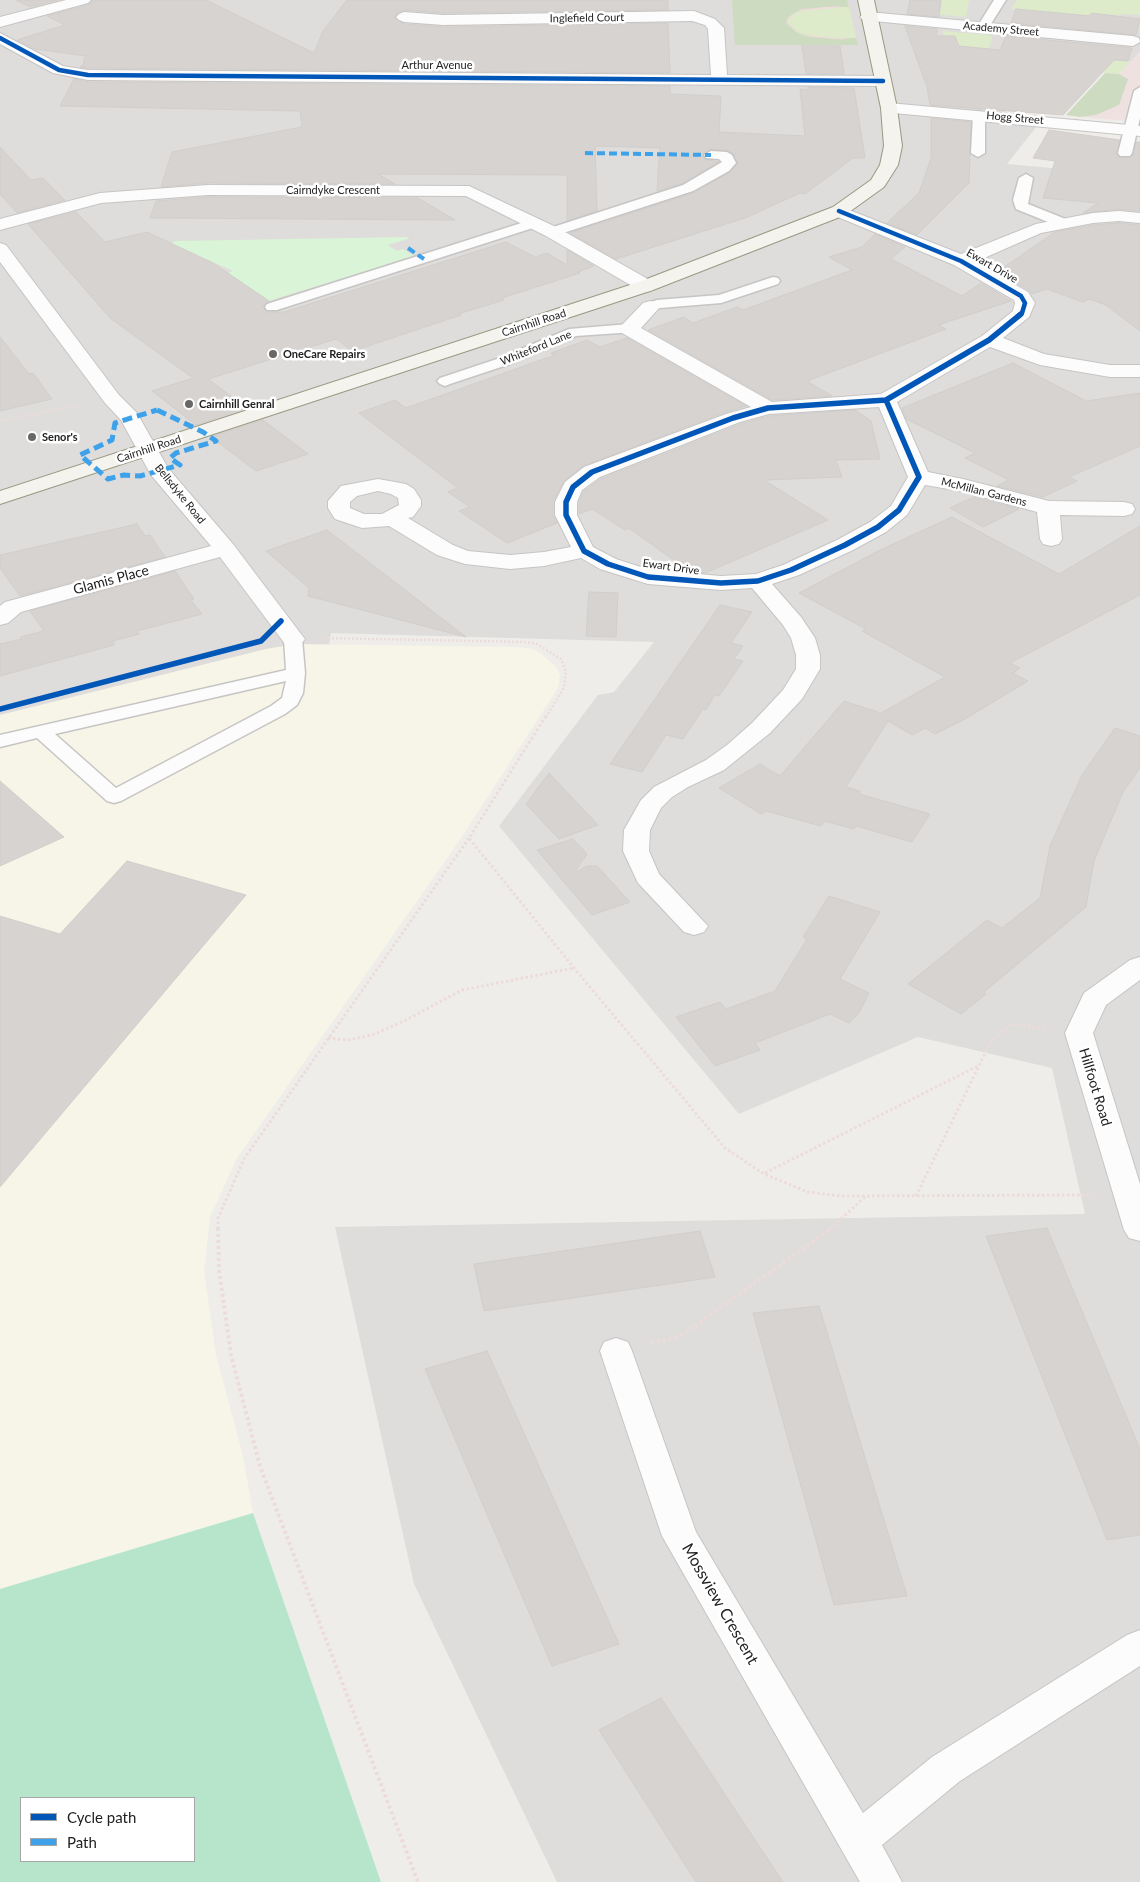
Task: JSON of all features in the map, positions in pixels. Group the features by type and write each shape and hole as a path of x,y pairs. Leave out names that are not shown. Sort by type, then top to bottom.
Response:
{"main road":[{"name":"Cairnhill Road","path":"0,498 646,286 839,211 878,183 889,165 893,146 889,108 867,8"}],"street":[{"path":"0,22 83,0"},
{"name":"Academy Street","path":"867,8 983,27 1133,42"},
{"name":"Inglefield Court","path":"404,17 452,20 694,16 710,22 716,28 719,78"},
{"name":"Arthur Avenue","path":"0,38 59,70 79,74 719,78 883,81"},
{"name":"Hogg Street","path":"889,108 1136,130"},
{"name":"Cairndyke Crescent","path":"0,225 100,198 208,190 469,191 552,232 646,286"},
{"name":"Ewart Drive","path":"839,211 961,261 1021,296 1025,303 1022,313 990,340 969,350 886,400 768,408 715,425 592,472 573,487 566,502 566,514 584,551 608,564 648,578 721,583 758,580 791,570 845,545 878,527 899,510 919,477"},
{"path":"961,261 1036,229 1093,218 1119,216 1140,218"},
{"name":"Bellsdyke Road","path":"0,250 112,400 130,418 159,470 226,548 293,639"},
{"path":"650,307 629,329 768,408"},
{"path":"990,340 1040,359 1110,371 1140,371"},
{"path":"886,400 919,477"},
{"name":"McMillan Gardens","path":"919,477 963,484 1048,508 1124,509"},
{"path":"1048,508 1051,539"},
{"path":"392,518 445,550 465,557 510,562 544,559 584,551"},
{"name":"Glamis Place","path":"0,618 14,607 226,548"},
{"path":"694,926 646,877 636,851 637,830 650,805 663,792 679,782 715,765 761,728 793,694 808,669 808,655 803,638 793,622 758,580"},
{"name":"Hillfoot Road","path":"1140,966 1094,1000 1079,1033 1140,1230"},
{"name":"Mossview Crescent","path":"616,1351 680,1536 882,1882"},
{"path":"857,1841 946,1769 1140,1646"}],"lane":[{"path":"983,27 1000,0"},
{"path":"1125,152 1136,130 1140,91"},
{"path":"978,153 979,115"},
{"path":"552,232 688,188 724,168 728,163 727,158 711,155"},
{"path":"1026,178 1020,200 1021,206 1063,223"},
{"path":"272,308 534,223"},
{"path":"650,307 658,304 721,299 772,281"},
{"name":"Whiteford Lane","path":"445,381 502,362 574,332 629,329"},
{"path":"42,732 114,797 278,710 290,701 294,693 296,673 293,639"},
{"path":"0,741 296,673"}],"path":[{"path":"867,8 812,8 793,14 788,18 787,23 797,32 814,37 873,38"},
{"path":"0,421 112,400"},
{"path":"293,639 526,642 537,644 561,659 566,672 564,688 469,838 244,1159 218,1218 219,1270 231,1355 260,1466 418,1882"},
{"path":"469,838 574,968 725,1148 764,1174 808,1192 841,1196 1128,1195"},
{"path":"328,1038 350,1040 375,1034 408,1019 462,990 574,968"},
{"path":"916,1196 990,1043 1011,1024 1079,1033"},
{"path":"764,1174 979,1066"},
{"path":"616,1351 679,1338 824,1235 866,1196"}],"shaded area":[{"path":"0,0 1140,0 1140,52 1119,74 1029,65 1012,85 1004,117 1041,121 1007,164 1140,176 1140,1882 557,1882 414,1584 335,1227 1085,1214 1052,1068 918,1037 739,1114 499,826 598,695 614,692 654,642 331,633 329,645 0,715"},
{"path":"1140,52 1140,122 1080,117 1119,74"},
{"path":"295,644 517,647 533,649 543,655 557,668 560,676 558,688 459,841 237,1158 210,1217 204,1271 216,1355 243,1456 253,1513 381,1882 0,1882 0,715 266,649"}],"green space":[{"path":"732,0 847,0 849,7 801,10 788,18 787,23 797,32 808,36 835,39 856,38 858,45 735,45"},
{"path":"941,0 969,0 966,17 909,12 908,7 940,8"},
{"path":"1017,0 1140,0 1140,15 1122,14 1115,17 1115,15 1089,13 1089,16 1011,9"},
{"path":"849,7 856,38 835,39 808,36 797,32 787,23 788,18 801,10"},
{"path":"942,31 991,35 992,40 985,55 1131,61 1119,74 1029,65 1012,85 944,36"},
{"path":"1105,73 1119,74 1128,79 1119,105 1096,115 1080,117 1066,115"},
{"path":"409,237 408,239 388,245 397,251 403,249 414,256 262,303 220,276 233,271 172,244 174,241"},
{"path":"253,1513 381,1882 0,1882 0,1589"}],"building":[{"path":"16,0 58,0 30,7"},
{"path":"93,0 206,0 314,53 323,31 347,0 668,0 668,10 443,13 404,10 394,17 404,24 443,27 668,23 670,73 88,68 80,67 85,63 83,62 86,56 35,49 17,40 65,25 47,16 88,5"},
{"path":"910,0 941,0 939,17 907,14"},
{"path":"1016,9 1091,16 1092,13 1140,19 1136,35 1011,23"},
{"path":"905,26 937,29 936,36 955,36 959,46 1000,50 1006,36 1132,48 1128,61 1114,60 1063,115 930,105 927,87"},
{"path":"802,46 840,46 844,74 806,74"},
{"path":"74,79 88,82 670,86 670,94 721,96 719,132 805,136 800,89 808,90 808,87 854,88 865,158 853,158 805,194 800,193 745,218 616,259 570,233 694,193 730,172 738,163 734,154 727,150 710,149 702,155 704,159 719,162 682,183 657,191 660,148 595,146 597,211 567,221 567,175 378,174 395,184 208,183 161,187 172,152 302,127 300,111 60,106"},
{"path":"931,118 971,122 969,183 917,235 887,223 919,193 931,158"},
{"path":"1049,130 1120,140 1116,153 1120,158 1132,157 1136,142 1140,142 1140,211 1119,209 1083,213 1098,203 1043,198 1055,161 1033,158"},
{"path":"0,147 31,180 43,178 65,200 17,213 0,194"},
{"path":"208,197 418,198 455,220 150,218 156,201"},
{"path":"76,212 105,242 147,232 213,263 269,301 263,306 267,312 284,312 506,242 535,257 547,253 567,265 567,250 594,266 578,272 580,273 502,298 504,300 353,351 336,339 208,379 247,408 196,425 152,391 193,378 110,318 28,224"},
{"path":"1119,223 1140,225 1140,331 1106,305 1089,299 1083,302 1047,289 1032,294 1029,290 997,272 1055,232 1093,225"},
{"path":"875,234 905,247 891,259 962,296 981,283 1011,301 938,325 946,329 807,381 832,396 772,400 648,330 684,317 693,323 737,307 743,310 852,270 829,257 862,247"},
{"path":"0,337 29,374 33,373 52,399 0,411"},
{"path":"627,338 746,406 725,412 583,466 564,481 553,501 553,515 557,523 507,543 459,511 470,507 448,492 458,488 359,413 395,400 406,408 555,355 551,353 587,340 600,347"},
{"path":"1013,363 1086,401 1140,393 1140,446 1069,477 1077,481 1043,497 997,486 1009,480 965,458 975,453 906,419 902,408"},
{"path":"855,410 871,421 880,459 836,460 842,477 764,480 828,520 705,573 689,571 629,528 625,530 592,509 579,514 579,502 584,491 601,479 741,424 769,416"},
{"path":"263,420 308,454 256,471 211,437"},
{"path":"974,497 1019,509 983,527 950,508"},
{"path":"952,517 1059,574 1140,526 1140,595 1010,663 1020,668 1013,673 1028,681 965,719 935,734 925,728 912,735 888,721 846,787 860,791 859,794 930,814 912,842 856,826 854,829 824,821 821,826 766,811 761,814 719,788 760,764 780,776 844,701 881,713 945,677 862,631 866,629 799,593 878,551"},
{"path":"137,524 145,536 150,535 165,557 20,596 0,568 0,555"},
{"path":"327,530 466,637 308,596 309,588 266,551"},
{"path":"175,571 194,599 191,600 202,614 137,631 139,634 113,641 114,645 0,676 0,644 44,631 30,611"},
{"path":"589,592 618,593 616,637 586,636"},
{"path":"720,605 752,612 731,643 743,646 734,659 743,661 719,696 715,695 706,710 703,709 683,739 666,735 642,772 610,764"},
{"path":"1115,728 1140,736 1140,768 1123,792 1094,861 1086,907 984,992 986,994 961,1014 908,984 987,920 1002,928 1040,898 1050,846 1082,775"},
{"path":"549,773 598,825 559,839 526,804"},
{"path":"0,781 64,837 0,866"},
{"path":"573,839 587,854 574,873 587,866 597,866 630,902 592,915 537,850"},
{"path":"127,861 246,895 0,1187 0,916 60,934"},
{"path":"829,896 880,912 840,979 869,993 859,1013 849,1023 830,1014 755,1043 760,1050 715,1066 676,1017 720,1002 726,1009 775,991 807,939 803,937"},
{"path":"1047,1228 1140,1449 1140,1535 1107,1540 986,1236"},
{"path":"700,1231 715,1277 484,1311 474,1264"},
{"path":"819,1306 907,1596 834,1605 753,1313"},
{"path":"487,1351 619,1644 552,1666 425,1369"},
{"path":"661,1698 783,1882 696,1882 599,1730"}],"marked path":[{"path":"585,153 711,155"},
{"path":"408,248 424,259"},
{"path":"157,410 203,432 216,441 176,453 170,458 180,465 140,476 124,475 108,479 80,455 112,440 115,423 157,410"}],"cycle path":[{"path":"0,38 59,70 88,75 883,81"},
{"path":"839,211 961,261 1021,296 1025,303 1022,313 989,340 886,400 768,408 733,418 592,472 573,487 566,502 566,515 584,551 608,564 648,577 721,583 758,581 791,570 845,545 878,527 899,510 919,477 886,400"},
{"path":"0,709 261,641 281,621"}],"place":[{"name":"OneCare Repairs","path":"273,354"},
{"name":"Cairnhill Genral","path":"189,404"},
{"name":"Senor's","path":"32,437"}]}
